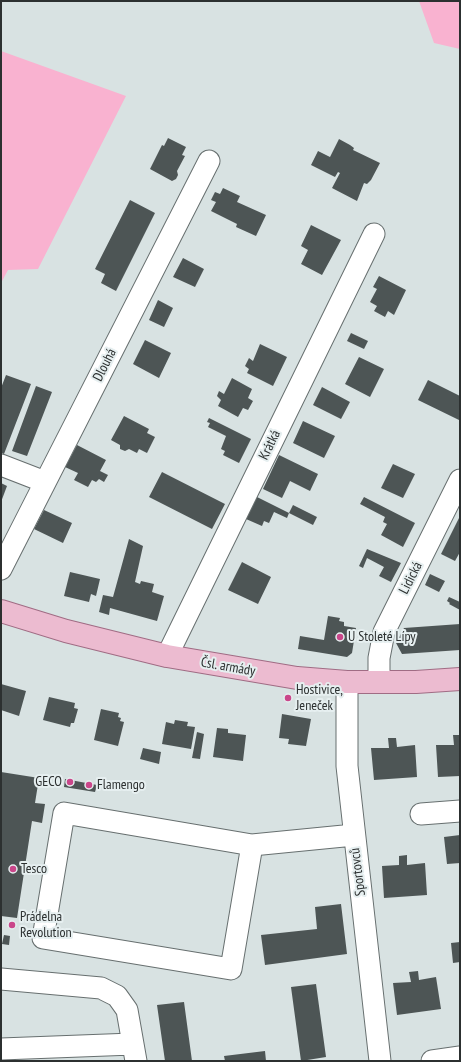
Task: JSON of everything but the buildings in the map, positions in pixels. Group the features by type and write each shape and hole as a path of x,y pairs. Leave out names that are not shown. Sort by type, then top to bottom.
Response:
{"main road":[{"name":"Čsl. armády","path":"1,612 66,631 167,656 297,678 347,682 460,679"}],"street":[{"name":"Dlouhá","path":"1,569 209,161"},
{"name":"Krátká","path":"167,656 374,234"},
{"path":"1,465 45,482"},
{"name":"Lidická","path":"379,682 379,658 384,632 460,480"},
{"name":"Sportovců","path":"347,682 346,766 380,1061"},
{"path":"421,814 460,811"},
{"path":"252,845 232,969 43,938 64,813 252,845 354,835"},
{"path":"1,979 101,988 117,996 127,1010 134,1052 1,1050"},
{"path":"432,1061 460,1057"}],"shaded area":[{"path":"419,1 460,1 460,49 434,43"},
{"path":"1,51 126,96 38,269 8,270 1,283"}],"place":[{"name":"U Stoleté Lípy","path":"340,637"},
{"name":"Hostivice, Jeneček","path":"288,698"},
{"name":"GECO","path":"70,782"},
{"name":"Flamengo","path":"89,785"},
{"name":"Tesco","path":"13,869"},
{"name":"Prádelna Revolution","path":"12,925"}]}
